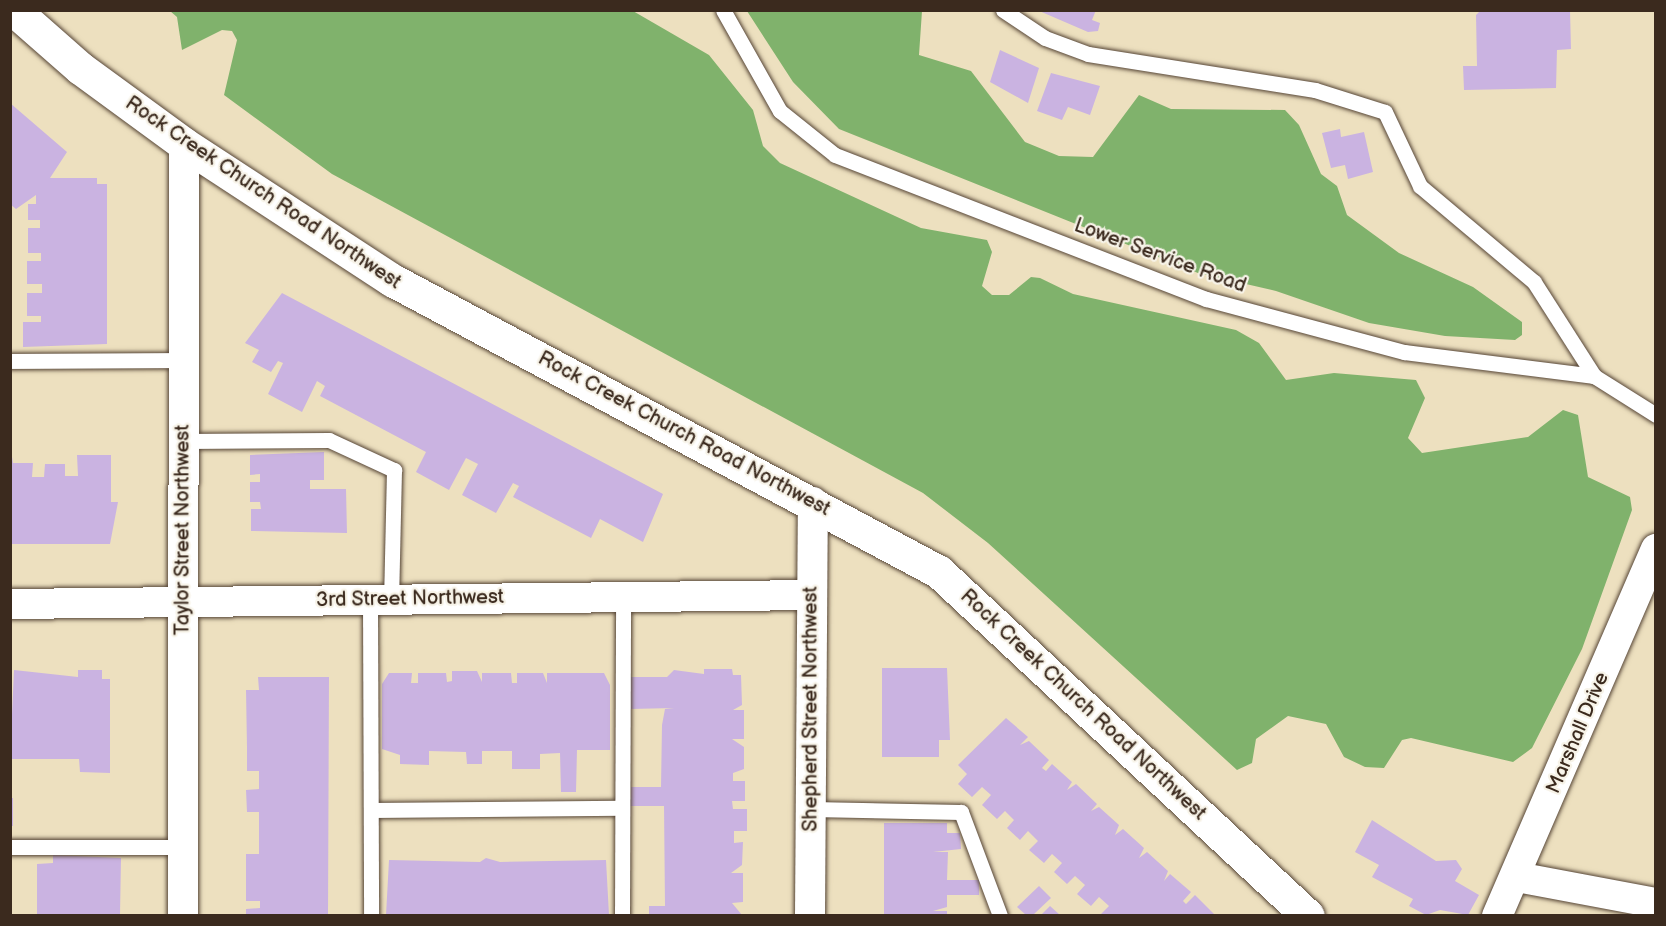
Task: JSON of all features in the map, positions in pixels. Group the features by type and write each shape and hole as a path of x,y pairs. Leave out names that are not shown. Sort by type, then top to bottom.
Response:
{"street":[{"name":"Rock Creek Church Road Northwest","path":"14,10 80,68 184,144 392,280 913,555 965,593 1308,915"},
{"name":"Taylor Street Northwest","path":"183,915 184,144"},
{"name":"Shepherd Street Northwest","path":"810,915 810,595 813,502"},
{"name":"Marshall Drive","path":"1497,915 1517,877 1656,549"},
{"name":"3rd Street Northwest","path":"10,604 810,595"},
{"path":"1517,877 1656,903"}],"lane":[{"name":"Lower Service Road","path":"723,10 780,111 835,155 1206,299 1404,352 1594,376 1656,415"},
{"path":"1003,10 1045,38 1088,54 1315,90 1385,112 1420,186 1534,282 1594,376"},
{"path":"10,360 183,360"},
{"path":"183,441 329,440 393,470 380,600 371,810 371,915"},
{"path":"622,915 623,597"},
{"path":"371,810 622,808"},
{"path":"811,809 961,812 1000,915"},
{"path":"10,847 183,847"}],"green space":[{"path":"170,11 633,11 709,55 753,110 763,146 780,163 921,228 987,240 992,252 982,286 992,295 1009,295 1031,277 1040,278 1073,294 1236,330 1259,343 1286,380 1334,373 1416,380 1425,398 1408,438 1422,453 1528,437 1563,410 1578,415 1588,477 1630,497 1632,510 1582,649 1532,748 1513,762 1411,738 1402,740 1384,768 1365,767 1344,757 1326,724 1288,716 1256,739 1252,763 1237,770 988,543 923,493 332,174 224,95 237,40 232,31 222,30 182,50 177,17"},
{"path":"747,11 922,11 919,55 971,71 1025,142 1059,156 1093,157 1139,95 1171,109 1285,110 1299,125 1321,174 1337,186 1347,215 1399,253 1473,287 1522,322 1522,335 1515,340 1445,336 1369,323 1276,291 1198,273 839,129 793,82"}],"building":[{"path":"1037,10 1096,10 1092,20 1100,23 1098,31 1088,32"},
{"path":"1481,10 1570,10 1571,49 1557,50 1556,88 1464,90 1463,66 1477,66 1476,15"},
{"path":"1000,50 1039,68 1028,103 990,82"},
{"path":"1051,73 1100,86 1090,115 1068,107 1062,120 1037,111"},
{"path":"10,103 67,152 50,178 97,178 97,184 107,184 107,344 23,347 23,322 41,322 41,316 27,316 27,293 42,293 42,284 27,284 27,261 41,261 41,253 28,253 28,228 40,228 40,220 28,220 28,204 36,204 36,195 16,209 10,204"},
{"path":"1340,129 1341,137 1364,132 1373,172 1348,179 1345,165 1331,168 1322,133"},
{"path":"282,293 663,494 643,542 600,519 591,538 513,497 519,486 513,483 496,513 462,495 478,464 466,458 449,490 416,472 426,452 320,396 325,386 317,381 302,412 268,394 283,363 278,361 271,372 252,362 259,350 245,343"},
{"path":"10,444 13,463 33,463 32,477 44,477 45,464 65,464 65,476 78,476 77,455 111,455 111,502 118,502 110,544 10,544"},
{"path":"324,452 324,480 310,480 310,489 346,489 347,533 251,531 251,509 261,509 260,502 250,502 250,482 260,482 260,474 250,475 250,455"},
{"path":"882,668 947,668 950,740 939,740 939,757 882,757"},
{"path":"704,669 732,669 733,675 741,675 742,705 733,710 744,710 744,739 732,739 744,747 744,769 733,773 733,781 745,781 745,801 732,801 733,809 747,809 747,831 734,831 734,843 743,842 742,865 731,873 743,873 743,902 732,903 742,915 649,915 649,906 665,906 664,806 630,806 631,787 661,787 662,725 665,709 674,708 630,709 630,677 667,677 674,670 704,674"},
{"path":"14,670 78,677 78,670 102,670 102,679 110,679 110,773 80,772 79,759 10,759"},
{"path":"452,671 477,671 482,682 482,673 511,673 512,683 517,683 517,673 543,673 547,683 547,673 604,673 610,685 610,750 577,750 576,792 561,792 560,753 540,754 540,769 512,769 512,751 482,751 482,764 467,764 466,752 429,751 429,765 400,764 400,755 382,749 382,684 389,673 412,673 411,683 418,683 418,673 446,673 447,682 452,681"},
{"path":"258,677 329,677 328,915 246,915 246,909 260,908 260,901 246,901 246,854 259,854 259,812 247,812 246,790 259,789 259,771 247,771 246,690 259,690"},
{"path":"1006,718 1028,737 1020,745 1029,741 1049,760 1042,768 1046,771 1052,764 1072,782 1067,790 1076,784 1097,804 1091,811 1099,807 1119,825 1115,835 1123,829 1144,848 1139,858 1147,852 1168,871 1164,881 1170,874 1191,892 1183,901 1186,904 1195,895 1215,915 1100,915 1109,906 1099,897 1091,906 1077,894 1085,885 1075,876 1067,884 1054,872 1062,863 1052,854 1044,863 1029,850 1038,841 1028,831 1020,840 1007,828 1014,820 1005,811 997,819 982,805 991,795 982,787 972,797 958,784 967,774 958,765"},
{"path":"10,798 13,798 13,826 10,826"},
{"path":"1372,820 1436,861 1456,860 1462,869 1455,881 1479,895 1468,915 1440,910 1426,915 1409,906 1413,899 1372,877 1379,865 1355,852"},
{"path":"884,823 947,823 947,833 960,833 961,849 933,852 948,852 947,880 979,880 979,895 947,895 947,907 933,911 947,911 947,915 884,915"},
{"path":"53,855 121,858 120,915 37,915 37,864 53,863"},
{"path":"486,858 500,862 606,860 609,915 386,915 389,860 480,862"},
{"path":"1039,886 1051,898 1033,915 1026,915 1017,907"},
{"path":"1050,906 1060,915 1041,915"}]}
